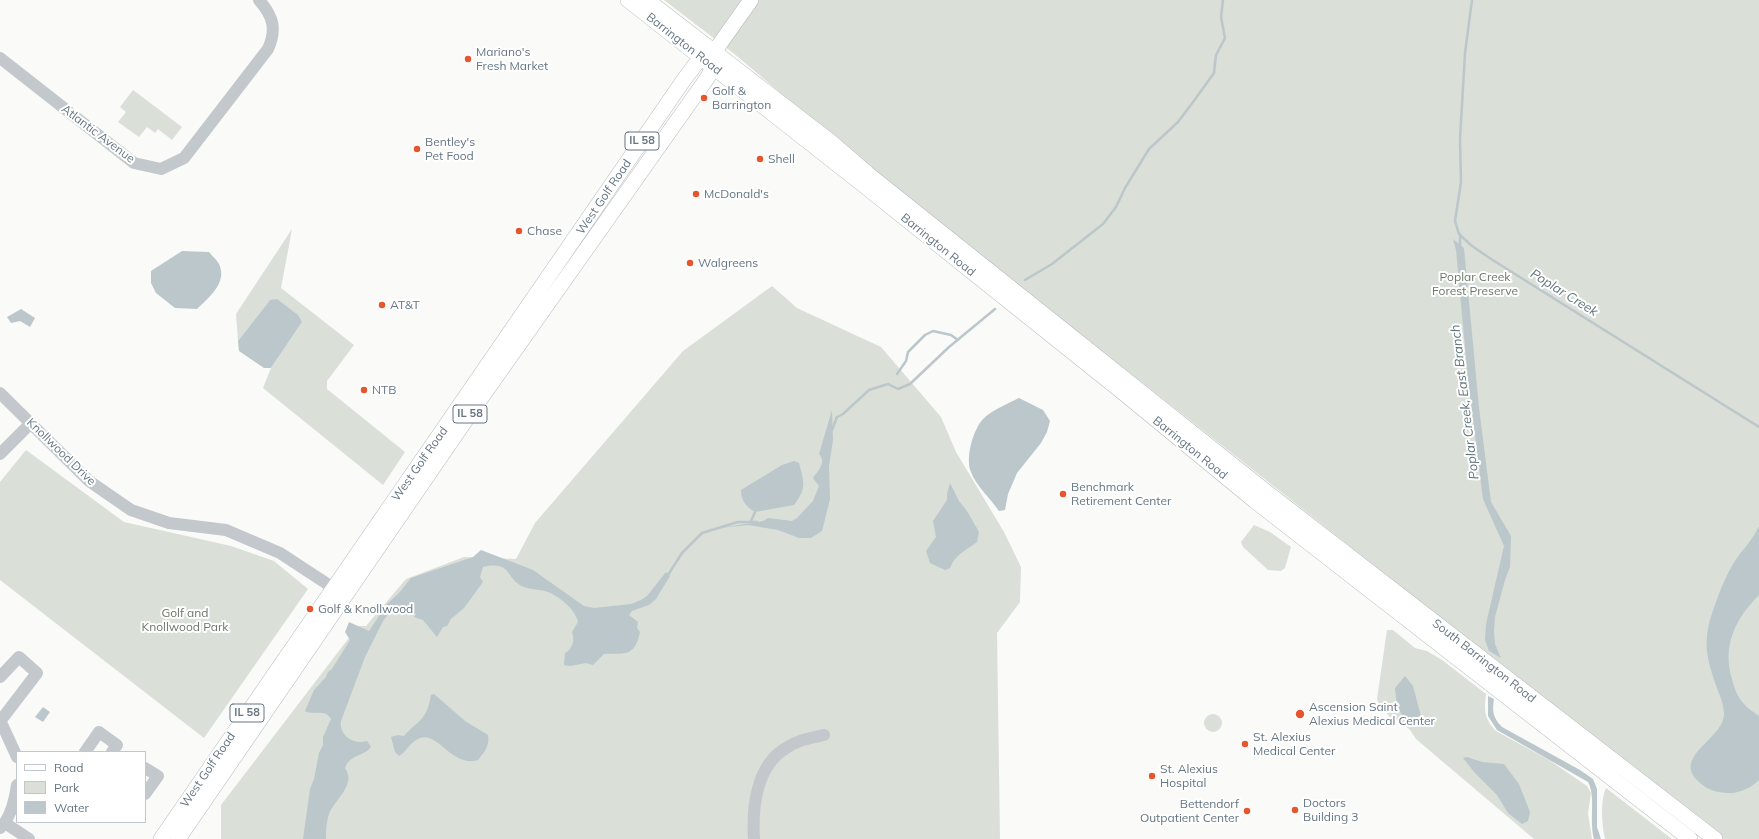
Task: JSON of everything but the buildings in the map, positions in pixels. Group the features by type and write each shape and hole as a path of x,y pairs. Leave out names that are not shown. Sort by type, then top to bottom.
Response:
{"main road":[{"name":"Barrington Road","path":"628,0 831,142 1249,488"},
{"name":"Barrington Road","path":"647,0 707,54"},
{"name":"IL 58","path":"707,54 750,0"},
{"name":"West Golf Road","path":"161,839 474,408 708,77 713,67 707,54"},
{"name":"West Golf Road","path":"178,839 340,592 707,54"},
{"name":"Barrington Road","path":"713,67 990,287 1249,488"},
{"name":"South Barrington Road","path":"1249,488 1690,839"},
{"name":"South Barrington Road","path":"1249,488 1715,839"}],"street":[{"name":"Atlantic Avenue","path":"0,58 134,163 161,169 184,158 268,49 272,41 273,20 259,0"},
{"name":"Knollwood Drive","path":"0,393 89,481 131,510 170,523 226,530 280,552 340,592"},
{"path":"0,454 31,423"},
{"path":"0,677 19,657 37,672 0,720 16,755"},
{"path":"86,751 99,732 117,745 113,751"},
{"path":"754,839 754,803 761,780 774,758 785,748 803,740 824,735"},
{"path":"146,769 158,776 146,793"},
{"path":"16,796 3,825 29,839"}],"green space":[{"name":"Poplar Creek Forest Preserve","path":"664,0 1759,0 1759,839 1721,839 845,148 737,56"},
{"path":"133,90 182,127 172,140 158,129 155,133 147,127 139,137 118,122 126,112 120,107"},
{"path":"292,229 281,288 354,345 327,381 327,389 405,452 383,485 263,388 271,368 302,322 270,300 238,341 236,314"},
{"path":"772,286 797,308 881,347 941,417 956,452 1004,532 1021,567 1020,602 997,633 1000,839 221,839 221,805 358,626 366,626 406,579 464,557 516,559 535,523 683,351"},
{"name":"Golf and Knollwood Park","path":"26,450 124,522 231,546 274,561 308,589 204,738 0,580 0,482"},
{"path":"1254,525 1270,532 1291,547 1285,568 1281,571 1268,570 1243,547 1241,542"},
{"path":"1387,630 1393,630 1415,648 1427,651 1442,660 1486,694 1485,705 1487,718 1496,731 1549,760 1587,786 1591,793 1588,813 1592,839 1534,839 1416,739 1410,730 1400,721 1391,718 1380,706 1377,699"},
{"path":"1209,714 1217,714 1222,719 1220,730 1217,732 1209,732 1204,727 1204,719"},
{"path":"1606,788 1672,839 1605,839 1602,820 1602,806"}],"water":[{"path":"1453,239 1464,248 1479,408 1491,502 1511,536 1510,567 1495,617 1495,644 1501,658 1489,651 1485,640 1486,624 1504,546 1483,499 1468,379 1456,250"},
{"path":"182,251 209,252 218,262 221,271 221,278 216,290 197,309 175,308 156,293 151,283 151,271"},
{"path":"277,299 298,315 302,322 271,368 264,368 239,351 238,341 270,300"},
{"path":"21,309 35,318 30,327 20,321 11,323 7,317"},
{"path":"1019,398 1043,410 1050,421 1047,432 1041,443 1017,473 1008,494 1005,510 999,511 973,477 969,466 971,444 976,430 983,419 995,410"},
{"path":"832,410 833,440 829,466 830,499 822,531 811,538 799,538 778,530 748,525 720,528 763,521 768,518 792,521 797,518 813,501 819,486 813,478 822,463 819,454"},
{"path":"794,461 799,463 803,481 803,490 794,505 755,512 749,508 743,500 741,490 782,465"},
{"path":"950,483 959,501 967,511 979,532 977,542 958,556 950,568 945,570 930,563 926,551 936,537 933,521 947,500"},
{"path":"1759,526 1759,595 1737,623 1730,644 1729,667 1738,696 1749,709 1759,716 1759,780 1743,790 1732,793 1723,793 1714,791 1699,782 1692,773 1691,764 1701,748 1722,723 1724,714 1722,701 1709,662 1707,647 1708,630 1710,620 1726,577 1733,564 1754,536"},
{"path":"481,550 533,570 584,606 594,608 631,604 641,600 647,596 666,572 670,576 656,599 649,605 632,611 629,615 638,622 637,628 640,632 635,646 627,652 604,654 593,665 586,663 570,666 564,665 565,653 572,647 572,632 578,622 570,608 562,600 548,592 527,588 518,584 504,568 499,566 483,567 480,577 483,582 464,608 451,619 447,626 443,627 437,637 423,620 414,617 416,614 401,607 392,609 383,621 365,657 341,721 342,731 348,738 357,742 367,741 371,747 347,763 345,768 348,774 347,786 329,814 326,839 303,839 310,789 314,779 319,753 323,745 323,737 331,719 326,714 305,711 314,690 332,669 350,640 345,632 349,622 369,631 387,604 399,593 411,578 473,557"},
{"path":"1405,676 1413,686 1421,716 1411,719 1403,717 1397,706 1395,688"},
{"path":"434,694 465,721 488,735 487,745 478,760 469,761 461,759 453,755 440,744 427,738 417,739 399,756 395,752 391,737 398,735 404,736 422,719 427,710 431,695"},
{"path":"1488,696 1494,699 1494,714 1502,727 1580,770 1593,779 1597,789 1597,827 1601,839 1594,839 1592,824 1592,794 1588,782 1497,730 1488,716"},
{"path":"43,707 50,712 43,722 35,717"},
{"path":"1467,757 1482,762 1504,764 1519,784 1530,812 1528,821 1522,824 1508,813 1497,795 1475,773 1463,758"}],"waterway":[{"path":"1025,280 1052,264 1103,224 1116,207 1125,188 1149,149 1178,122 1214,73 1216,55 1225,38 1221,17 1223,0"},
{"name":"Poplar Creek","path":"1472,0 1465,53 1460,139 1461,182 1455,221 1459,234 1472,246 1491,259 1759,427"},
{"name":"Poplar Creek, East Branch","path":"1460,234 1460,247"},
{"path":"832,430 837,417 843,414 869,390 888,384 898,389 910,384 949,347 995,309"},
{"path":"897,374 906,361 908,352 925,335 933,331 951,335 958,340"},
{"path":"751,521 755,512"},
{"path":"668,575 682,553 702,533 738,522 757,522"}],"place":[{"name":"Mariano's Fresh Market","path":"468,59"},
{"name":"Golf & Barrington","path":"704,98"},
{"name":"Bentley's Pet Food","path":"417,149"},
{"name":"Shell","path":"760,159"},
{"name":"McDonald's","path":"696,194"},
{"name":"Chase","path":"519,231"},
{"name":"Walgreens","path":"690,263"},
{"name":"AT&T","path":"382,305"},
{"name":"NTB","path":"364,390"},
{"name":"Benchmark Retirement Center","path":"1063,494"},
{"name":"Golf & Knollwood","path":"310,609"},
{"name":"Ascension Saint Alexius Medical Center","path":"1300,714"},
{"name":"St. Alexius Medical Center","path":"1245,744"},
{"name":"St. Alexius Hospital","path":"1152,776"},
{"name":"Doctors Building 3","path":"1295,810"},
{"name":"Bettendorf Outpatient Center","path":"1247,811"}]}
